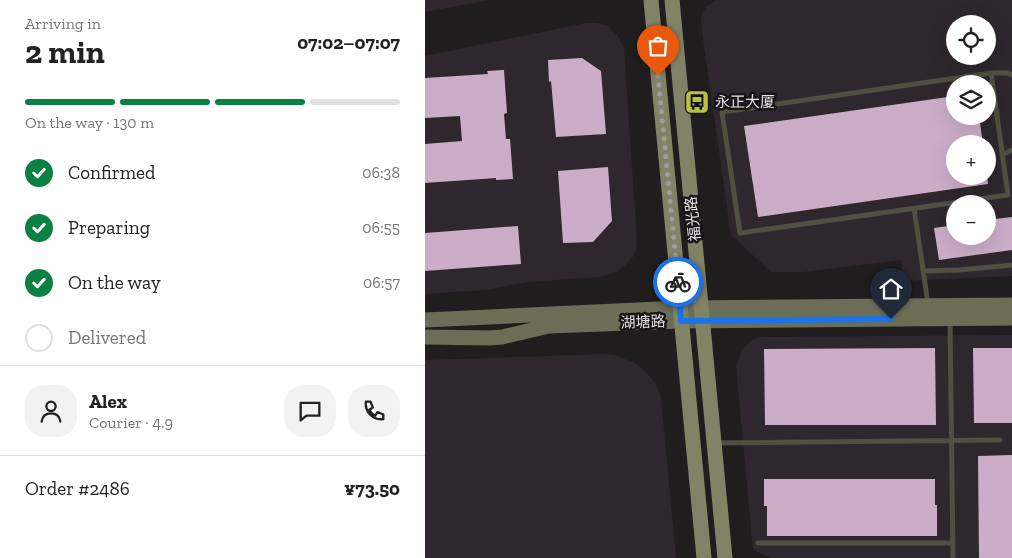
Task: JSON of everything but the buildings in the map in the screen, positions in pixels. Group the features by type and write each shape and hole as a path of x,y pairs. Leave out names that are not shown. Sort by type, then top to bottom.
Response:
{"main road":[{"name":"福光路","path":"651,0 704,558"},
{"name":"福光路","path":"672,0 725,558"},
{"name":"湖塘路","path":"702,314 929,305 1012,305"},
{"name":"湖塘路","path":"425,337 502,337 549,326 680,314"},
{"name":"湖塘路","path":"425,320 680,314 1012,318"}],"lane":[{"path":"991,73 1002,155 1010,196 740,233 722,112 991,73 1012,74"},
{"path":"1002,155 1012,150"},
{"path":"914,208 929,305"},
{"path":"923,271 1012,265"},
{"path":"950,318 953,558"},
{"path":"715,443 1000,440"},
{"path":"758,544 952,543"}],"shaded area":[{"path":"425,0 489,0 425,12"},
{"path":"716,0 1012,0 1012,276 903,281 901,260 803,272 771,272 731,235 702,32 702,14 707,6"},
{"path":"586,23 608,26 620,39 624,48 637,241 633,257 616,272 600,277 528,282 485,290 425,294 425,56"},
{"path":"1012,335 1012,558 771,558 753,550 736,366 746,345 753,339 763,337"},
{"path":"615,355 637,364 656,384 661,397 676,558 425,558 425,360"}],"way so far":[{"path":"658,76 678,282"}],"place":[{"name":"永正大厦","path":"697,102"}],"route":[{"path":"678,282 681,321 891,319"}]}
